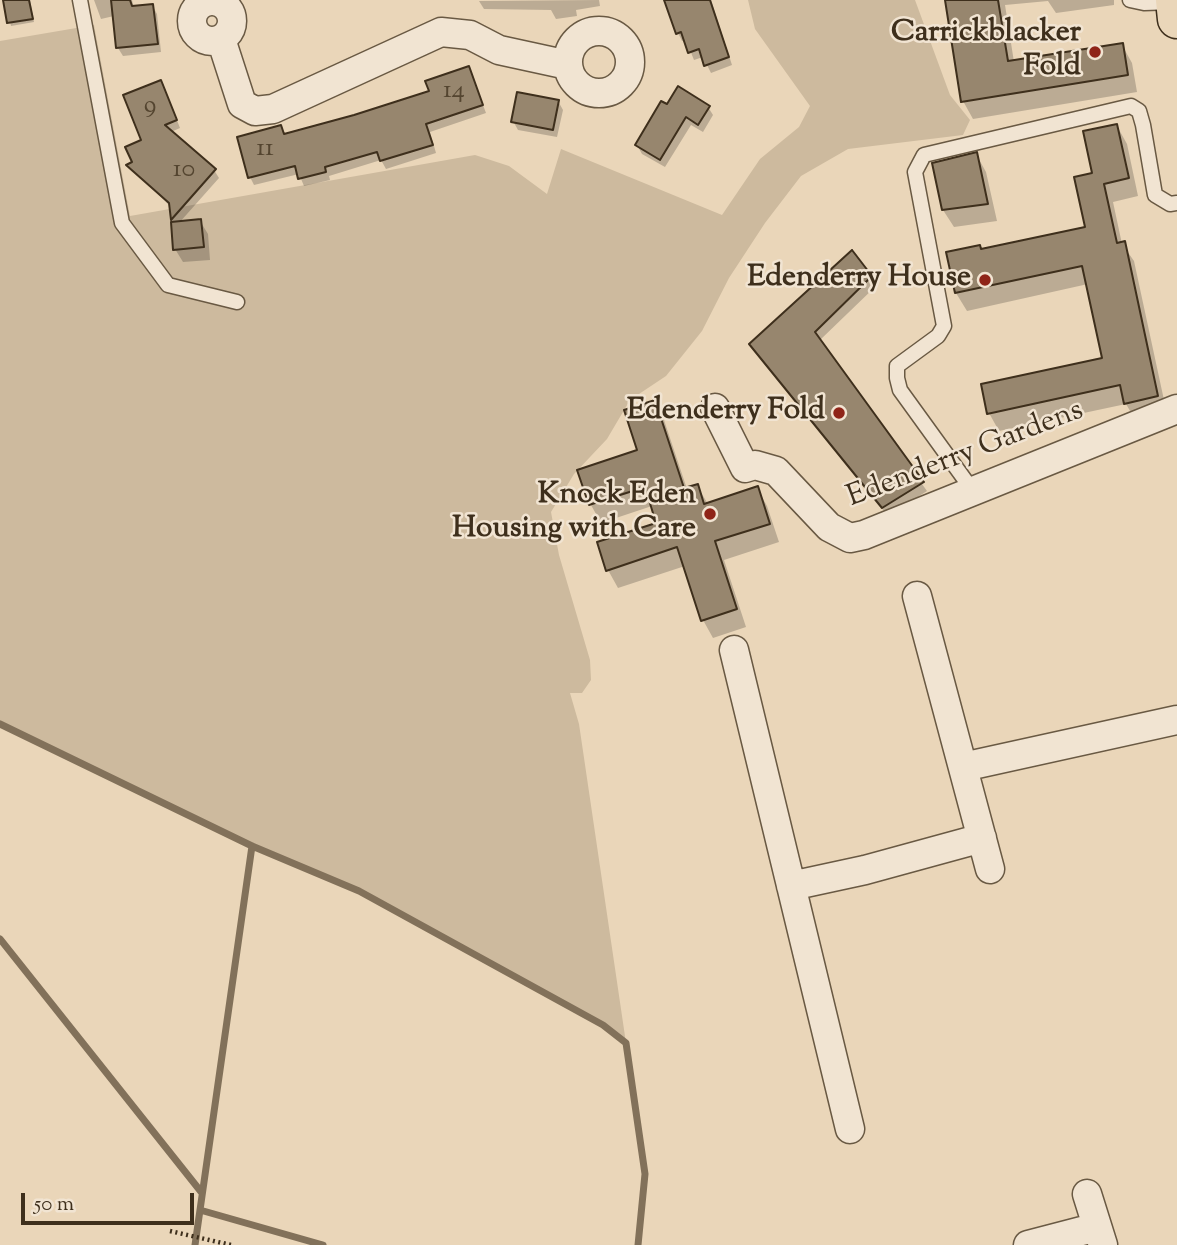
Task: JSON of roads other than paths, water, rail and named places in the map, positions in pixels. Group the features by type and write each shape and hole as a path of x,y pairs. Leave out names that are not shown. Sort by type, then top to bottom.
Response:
{"street":[{"path":"208,0 226,6 233,18 230,30 221,39 242,104 255,111 273,109 441,32 470,35 499,50 568,65"},
{"name":"Edenderry Gardens","path":"715,408 745,468 755,465 776,471 829,527 849,538 863,535 1177,409"},
{"path":"917,596 990,869"},
{"path":"734,650 849,1129"},
{"path":"963,767 1177,720"},
{"path":"791,886 865,870 982,838"},
{"path":"1028,1245 1100,1236 1087,1194"}],"lane":[{"path":"80,0 122,223 168,285 237,302"},
{"path":"1130,0 1176,7"},
{"path":"973,491 900,390 897,378 897,366 938,337 944,326 915,172 924,155 1131,106 1139,111 1143,125 1156,195 1170,204 1177,203"}],"waterway":[{"path":"0,724 252,846 359,891 603,1025 626,1043 645,1174 638,1245"},
{"path":"195,1245 252,846"},
{"path":"0,939 202,1193"},
{"path":"200,1210 323,1245"}],"place":[{"name":"Carrickblacker Fold","path":"1095,52"},
{"name":"Edenderry House","path":"985,280"},
{"name":"Edenderry Fold","path":"839,413"},
{"name":"Knock Eden Housing with Care","path":"710,514"}]}
